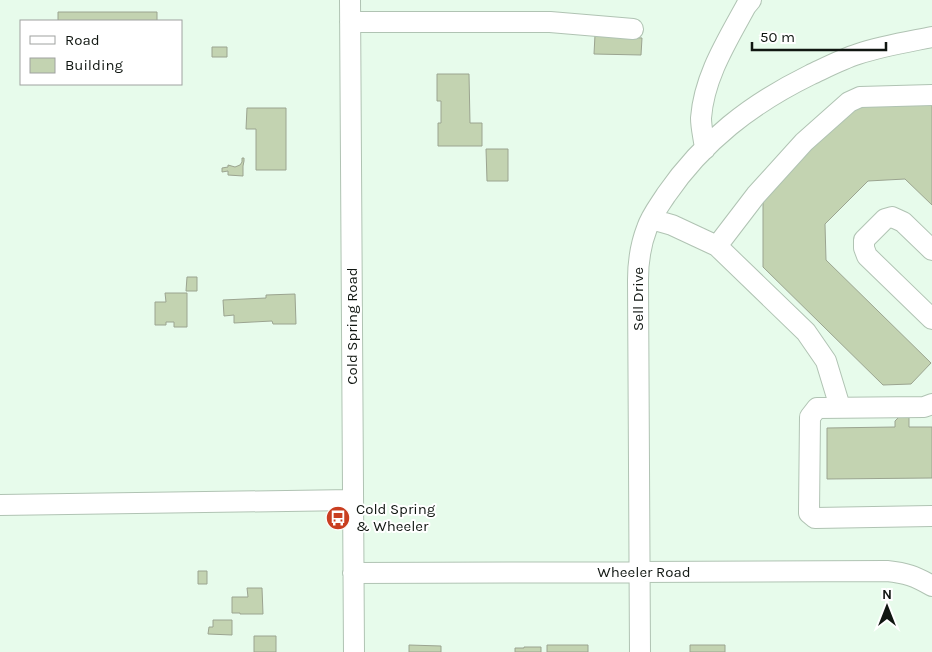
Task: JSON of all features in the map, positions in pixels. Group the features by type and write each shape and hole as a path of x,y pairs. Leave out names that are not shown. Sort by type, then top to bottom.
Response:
{"street":[{"name":"Cold Spring Road","path":"350,0 354,652"},
{"path":"705,149 701,120 704,95 717,59 751,0"},
{"path":"350,22 550,22 633,29"},
{"name":"Sell Drive","path":"640,652 638,280 639,254 647,227 675,182 720,133 751,108 786,87 857,54 894,44 932,37"},
{"path":"717,246 756,195 804,142 849,102 860,97 932,95"},
{"path":"932,250 903,222 892,217 885,219 864,240 867,256 932,319"},
{"path":"651,219 672,225 717,246 806,332 826,361 840,407"},
{"path":"932,404 924,407 817,408 810,417 809,513 815,518 932,516"},
{"path":"0,505 352,500"},
{"name":"Wheeler Road","path":"353,573 887,571 904,572 932,586"}],"building":[{"path":"58,12 157,12 157,20 58,20"},
{"path":"595,35 642,38 641,55 594,54"},
{"path":"212,47 227,47 227,57 212,57"},
{"path":"437,74 469,74 470,123 482,123 482,146 438,146 438,123 441,123 441,101 437,101"},
{"path":"856,103 932,103 932,205 905,179 868,181 825,224 826,260 931,363 911,384 883,385 763,267 763,198"},
{"path":"247,108 286,108 286,170 256,170 256,129 246,129"},
{"path":"486,149 508,149 508,181 487,181"},
{"path":"242,158 244,158 243,176 228,175 228,171 222,172 222,168 228,167 228,165 235,167 240,165"},
{"path":"187,277 197,277 197,291 186,291"},
{"path":"165,293 187,293 187,327 174,327 174,322 166,322 166,325 155,325 155,302 166,302"},
{"path":"295,294 296,324 273,324 272,321 234,323 234,315 224,316 223,300 266,298 266,295"},
{"path":"902,414 909,414 909,427 932,427 932,478 827,479 827,428 895,427 895,421"},
{"path":"198,571 207,571 207,584 198,584"},
{"path":"247,588 262,588 263,614 232,613 232,597 248,597"},
{"path":"213,620 232,620 232,635 208,634 209,627 213,627"},
{"path":"254,636 276,636 276,652 254,652"},
{"path":"409,645 441,646 441,652 409,652"},
{"path":"547,645 588,645 588,652 547,652"},
{"path":"690,645 725,645 725,652 690,652"},
{"path":"541,647 541,652 515,652 515,648"}],"place":[{"name":"Cold Spring & Wheeler","path":"338,518"}]}
